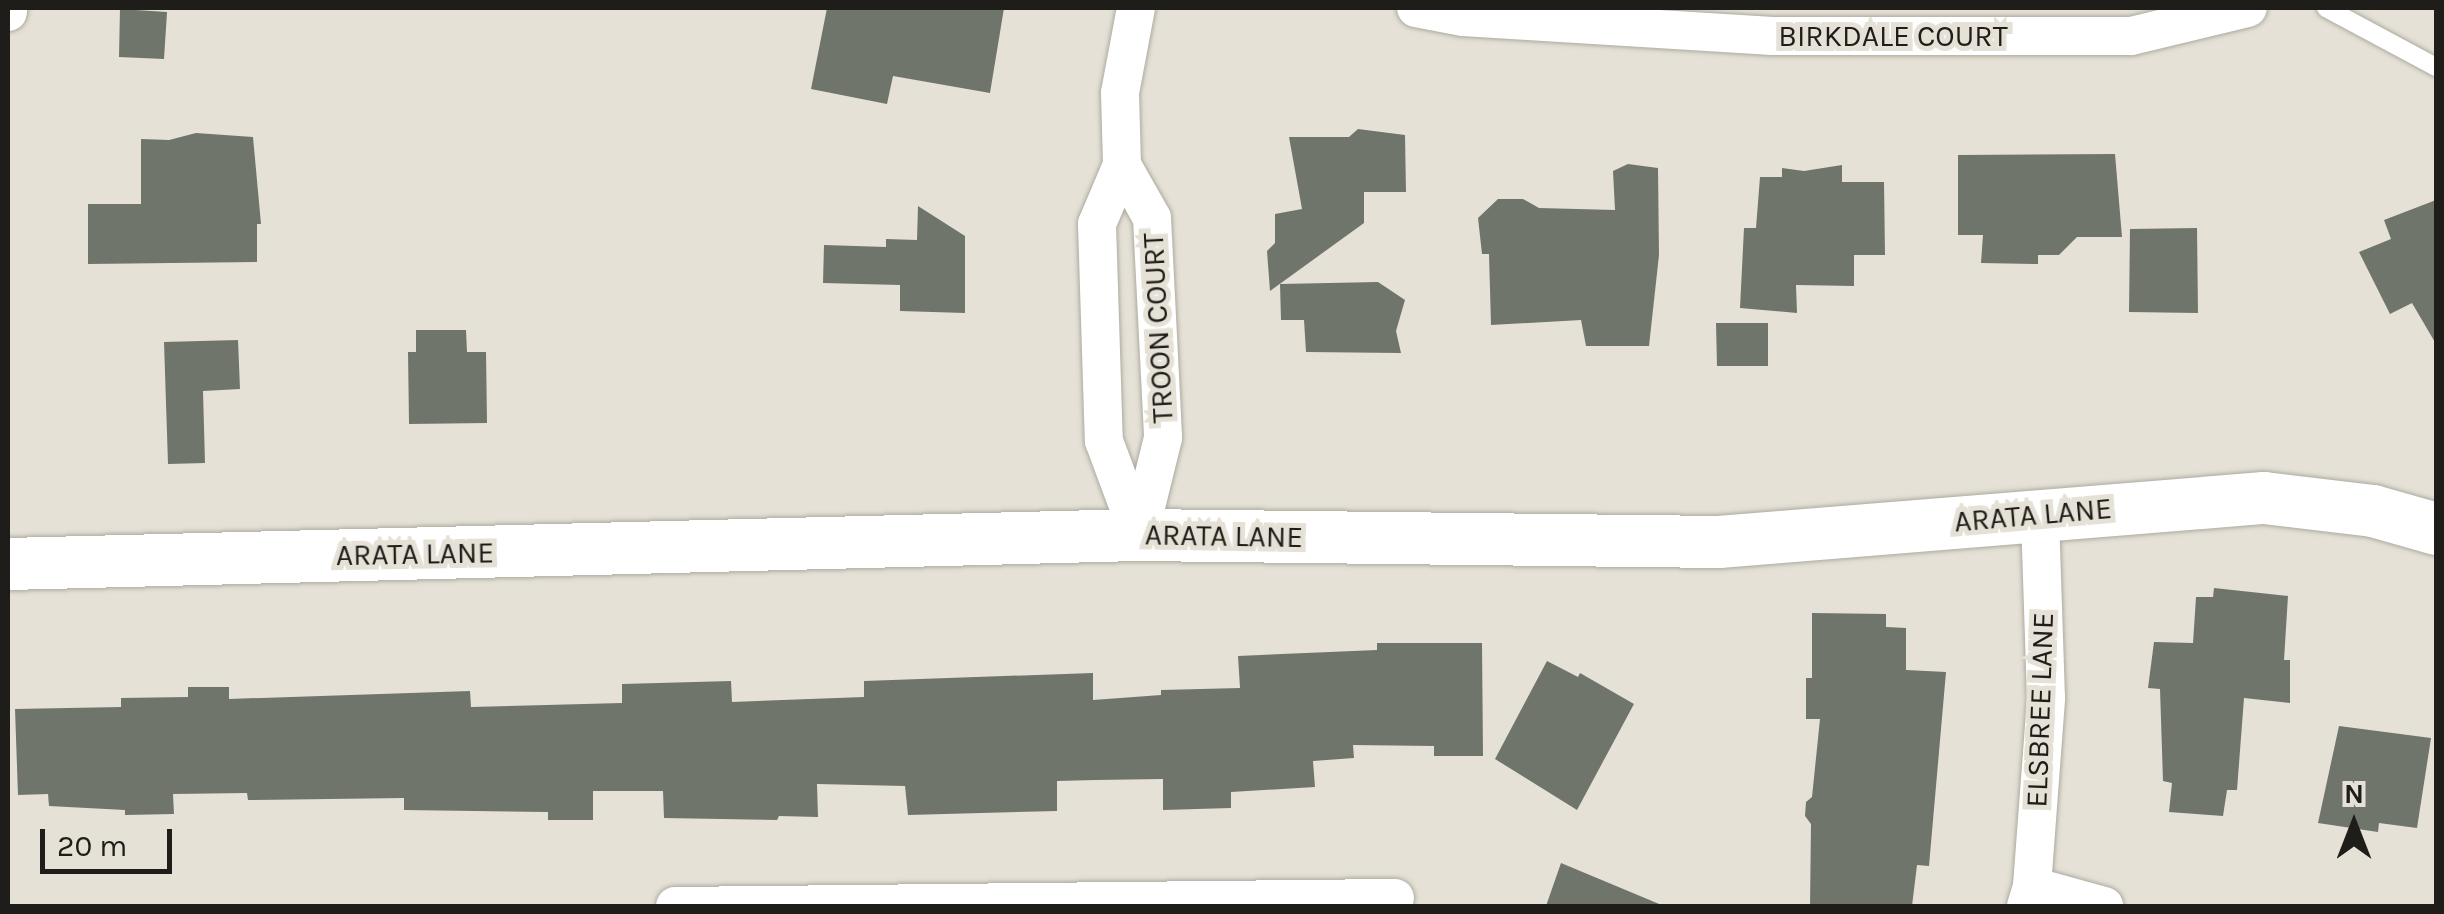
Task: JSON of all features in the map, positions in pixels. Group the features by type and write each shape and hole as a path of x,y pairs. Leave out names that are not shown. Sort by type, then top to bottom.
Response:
{"street":[{"name":"TROON COURT","path":"1136,8 1120,93 1122,164 1097,224 1104,441 1139,535"},
{"name":"BIRKDALE COURT","path":"1416,8 1463,17 1772,36 2131,36 2248,8"},
{"name":"TROON COURT","path":"1122,164 1152,218 1163,438 1139,535"},
{"name":"ARATA LANE","path":"8,564 1139,535 1718,542 2040,513 2264,498 2373,511 2436,529"},
{"name":"ELSBREE LANE","path":"2029,896 2046,698 2040,513"},
{"path":"2029,896 2104,906"},
{"path":"675,906 1395,898"}],"lane":[{"path":"2326,8 2436,67"}],"building":[{"path":"827,8 1004,8 990,93 893,76 887,104 811,89"},
{"path":"120,9 167,12 164,59 119,57"},
{"path":"1358,129 1405,135 1406,192 1364,192 1364,223 1270,291 1267,251 1275,243 1275,214 1302,209 1289,137 1349,137"},
{"path":"196,133 253,137 261,224 257,224 257,262 88,264 88,204 141,204 141,139 169,140"},
{"path":"2115,154 2122,237 2077,237 2059,255 2038,255 2038,264 1981,263 1983,235 1958,235 1958,155"},
{"path":"1628,164 1658,168 1659,255 1649,346 1586,346 1581,320 1491,325 1489,254 1482,254 1478,218 1498,199 1523,199 1539,208 1615,210 1613,171"},
{"path":"1842,165 1842,182 1884,182 1885,255 1854,255 1854,286 1796,285 1797,313 1740,308 1744,228 1756,228 1760,177 1782,177 1782,168 1804,171"},
{"path":"2436,200 2436,344 2412,303 2390,314 2359,252 2391,239 2384,220"},
{"path":"918,206 965,236 965,313 900,311 900,285 823,283 824,245 886,247 886,239 917,240"},
{"path":"2197,228 2198,313 2129,312 2130,229"},
{"path":"1378,282 1405,300 1396,331 1401,353 1306,352 1304,320 1281,320 1280,284"},
{"path":"1716,323 1768,323 1768,366 1717,366"},
{"path":"416,330 466,330 467,352 486,352 487,423 409,424 408,352 416,352"},
{"path":"238,340 240,389 203,391 205,463 168,464 164,342"},
{"path":"2214,588 2288,596 2284,660 2290,660 2290,703 2244,698 2237,790 2227,790 2223,816 2169,812 2172,783 2163,781 2160,689 2148,688 2154,642 2193,643 2196,597 2213,597"},
{"path":"1812,613 1886,614 1886,627 1906,628 1906,670 1946,672 1929,866 1917,865 1912,906 1810,906 1811,824 1805,816 1806,802 1812,797 1820,719 1806,719 1806,678 1812,678"},
{"path":"1377,643 1482,643 1483,756 1434,756 1434,746 1353,745 1354,758 1313,761 1315,787 1231,792 1231,808 1163,810 1163,779 1057,781 1057,811 908,815 905,786 817,784 818,817 779,816 777,820 664,818 663,791 593,791 593,820 548,820 548,812 404,810 404,798 248,800 247,793 173,794 174,814 125,815 125,810 49,806 48,794 18,795 15,709 121,707 121,698 188,697 188,687 229,687 229,699 470,691 471,707 622,703 622,684 731,681 732,702 864,697 864,681 1093,673 1093,700 1161,695 1161,690 1240,688 1238,656 1377,650"},
{"path":"1547,661 1578,677 1580,673 1634,704 1577,810 1495,759"},
{"path":"2339,726 2431,738 2417,828 2379,823 2378,832 2318,823"},
{"path":"1561,863 1664,906 1546,906"}]}
